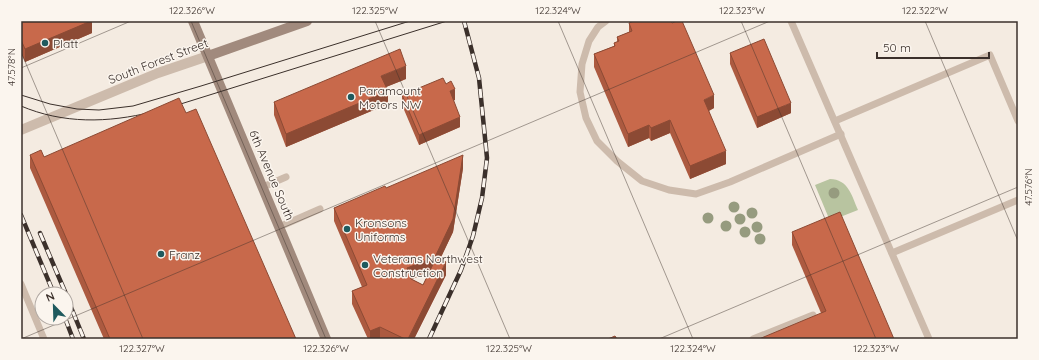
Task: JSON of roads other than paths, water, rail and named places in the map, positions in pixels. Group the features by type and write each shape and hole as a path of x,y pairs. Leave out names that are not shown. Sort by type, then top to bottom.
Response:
{"main road":[{"name":"6th Avenue South","path":"193,21 326,339"},
{"name":"South Forest Street","path":"208,56 307,21"}],"street":[{"name":"South Forest Street","path":"21,130 158,73 208,56"}],"lane":[{"path":"606,21 598,27 589,41 582,64 580,92 586,118 597,141 617,161 642,181 669,190 696,194 730,182 841,134"},
{"path":"791,21 929,339"},
{"path":"835,121 990,55 1018,121"},
{"path":"263,188 286,177"},
{"path":"892,254 1018,200"},
{"path":"279,227 320,209"},
{"path":"21,284 44,339"},
{"path":"753,339 813,315"}],"tram line":[{"path":"21,95 50,104 77,109 99,110 133,106 410,21"},
{"path":"171,107 447,21"},
{"path":"21,106 53,116 86,120 119,118 152,112"}],"railway":[{"path":"429,339 461,270 473,236 482,198 487,158 479,78 464,21"},
{"path":"21,215 51,286"},
{"path":"40,233 63,286"},
{"path":"74,315 84,339"},
{"path":"68,326 73,339"}],"place":[{"name":"Platt","path":"45,43"},
{"name":"Paramount Motors NW","path":"351,97"},
{"name":"Kronsons Uniforms","path":"347,229"},
{"name":"Franz","path":"161,254"},
{"name":"Veterans Northwest Construction","path":"365,265"}]}
